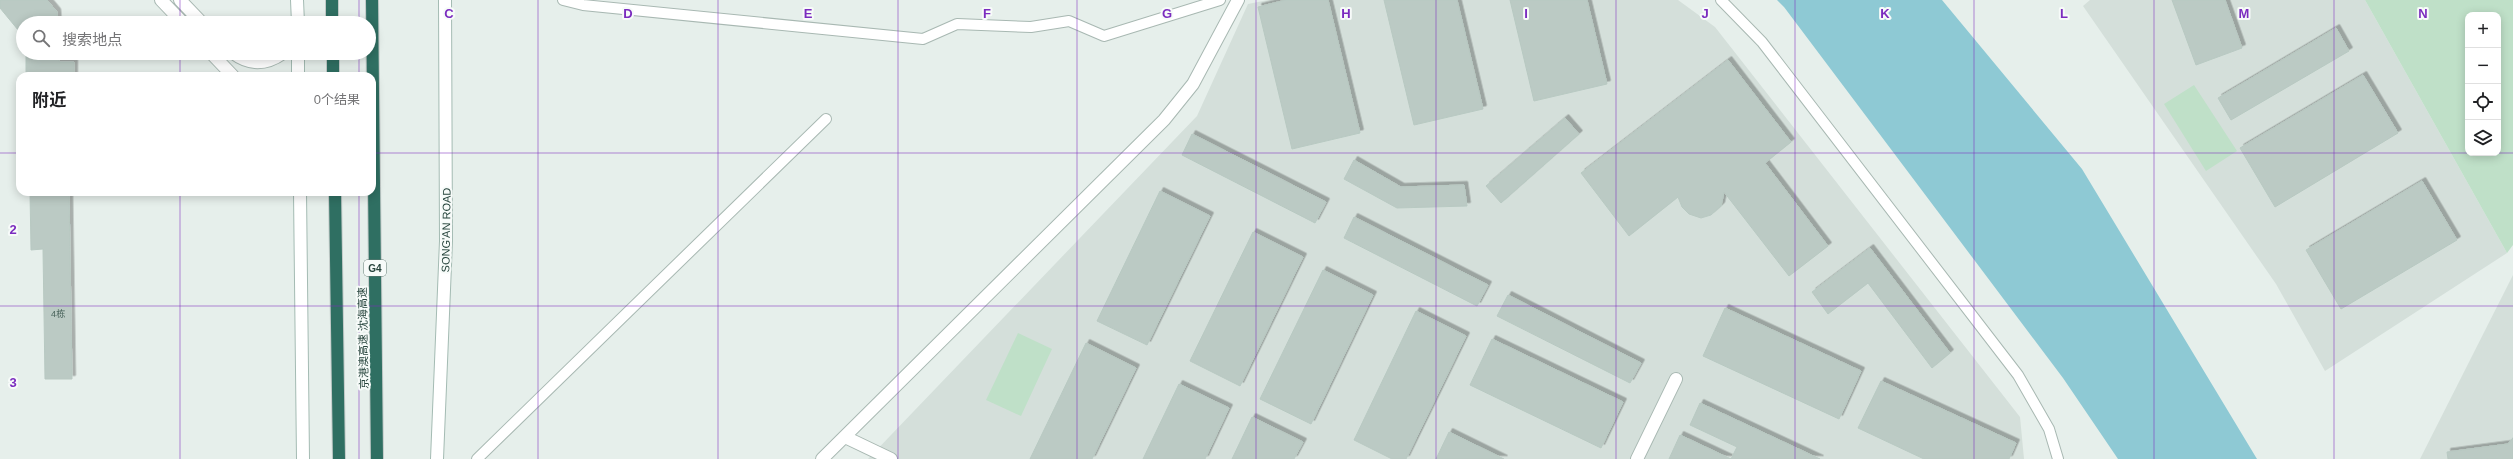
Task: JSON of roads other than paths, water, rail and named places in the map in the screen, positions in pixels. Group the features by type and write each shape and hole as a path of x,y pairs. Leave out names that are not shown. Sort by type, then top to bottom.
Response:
{"highway":[{"path":"332,0 332,16"},
{"name":"京港澳高速 沈海高速","path":"372,0 372,16"},
{"path":"333,60 333,72"},
{"name":"京港澳高速 沈海高速","path":"373,60 373,72"},
{"path":"335,196 339,459"},
{"name":"京港澳高速 沈海高速","path":"374,196 377,459"}],"street":[{"path":"161,0 176,16"},
{"path":"180,0 195,16"},
{"path":"298,0 298,16"},
{"name":"SONG'AN ROAD","path":"437,459 446,241 445,0"},
{"path":"822,459 1164,120 1193,84 1238,0"},
{"path":"217,60 228,72"},
{"path":"247,60 255,64 272,60"},
{"path":"298,60 298,72"},
{"path":"300,196 303,459"},
{"path":"1637,459 1676,379"},
{"path":"845,437 891,459"}],"lane":[{"path":"563,0 584,5 923,39 958,24 1031,28 1069,21 1104,36 1220,0"},
{"path":"1721,0 1762,42 2018,375 2049,429 2058,459"},
{"path":"477,459 826,119"}],"water":[{"path":"1777,0 1942,0 2082,169 2257,459 2118,459 2063,378 1784,7"}]}
